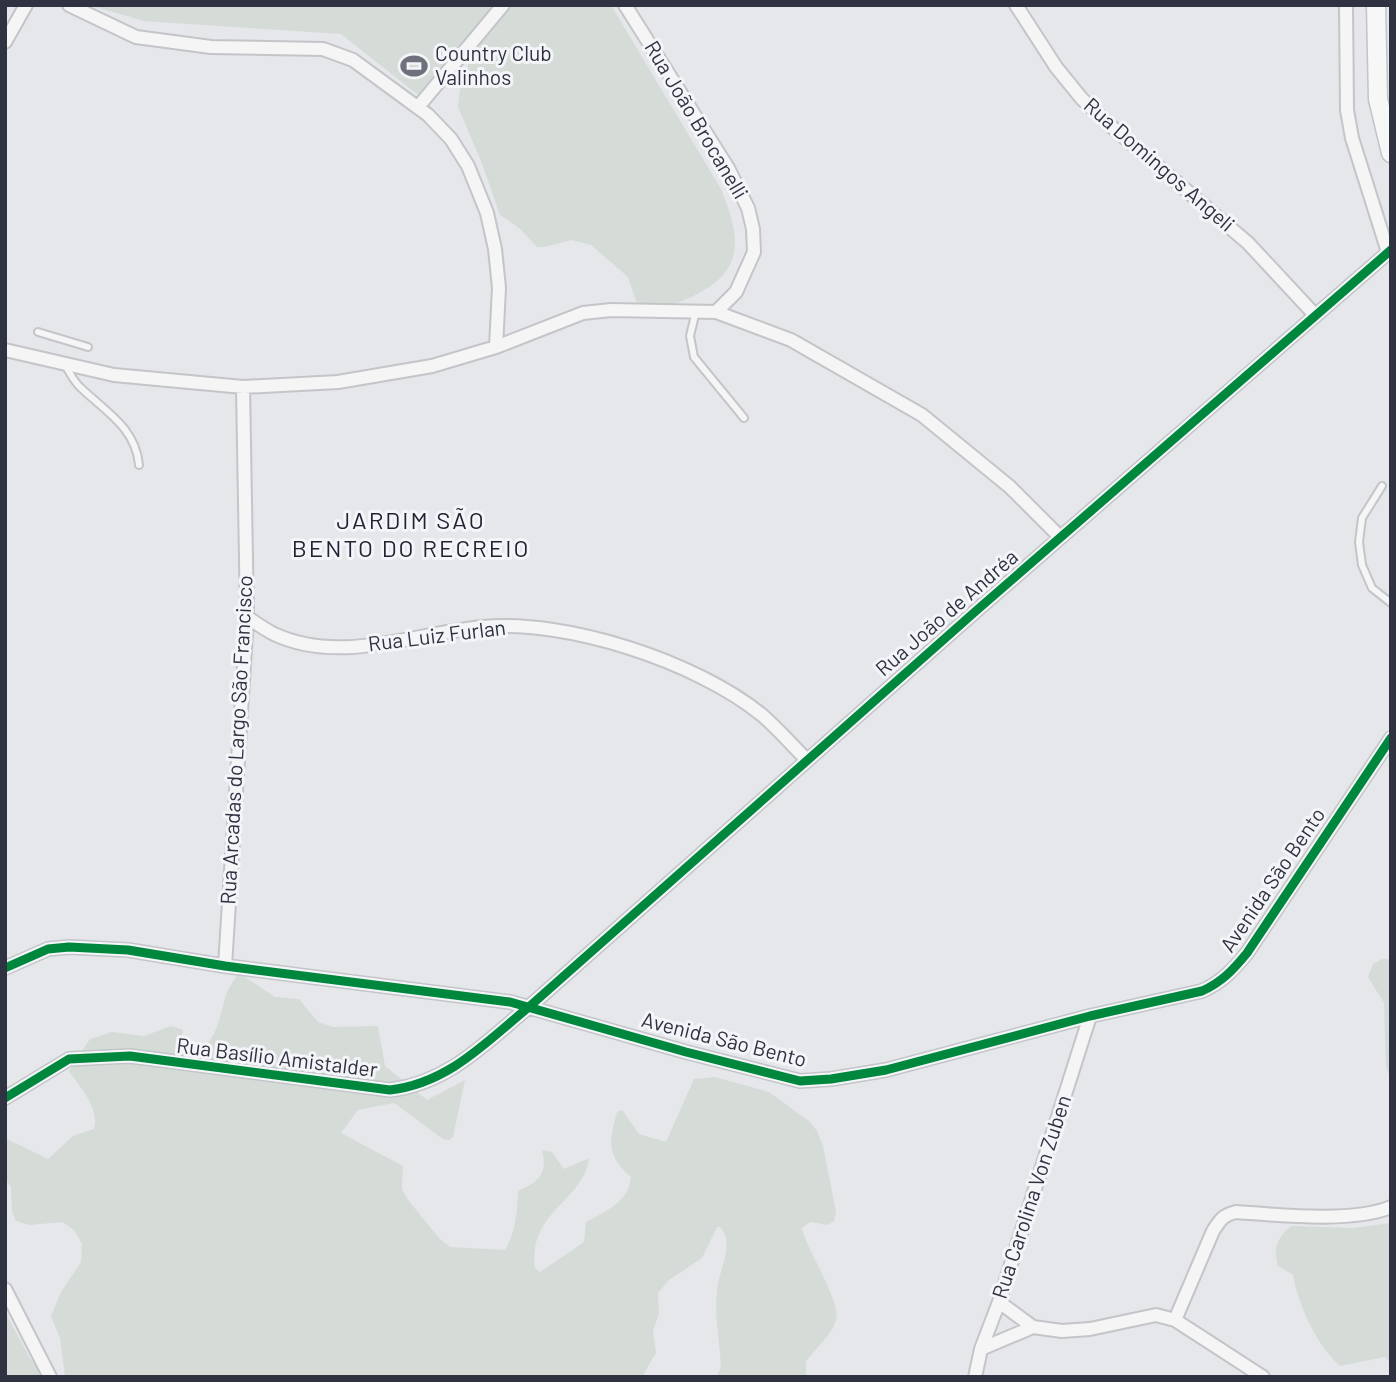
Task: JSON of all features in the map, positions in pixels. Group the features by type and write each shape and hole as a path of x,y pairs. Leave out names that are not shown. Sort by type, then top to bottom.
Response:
{"main road":[{"path":"1377,5 1378,99 1391,153"}],"street":[{"path":"5,42 26,5"},
{"path":"69,5 136,37 211,47 323,49 353,60 428,115 451,139 468,166 487,213 495,249 499,288 496,347"},
{"path":"418,107 503,5"},
{"name":"Rua João Brocanelli","path":"625,5 728,168 748,208 753,229 754,253 736,292 716,312"},
{"name":"Rua Domingos Angeli","path":"1016,5 1056,68 1082,99 1248,243 1315,315"},
{"path":"1346,5 1347,110 1352,138 1389,251"},
{"name":"Rua João de Andréa","path":"530,1006 1060,537 1389,251"},
{"path":"5,350 114,375 243,387 338,382 432,366 496,347 583,313 611,310 716,312 791,340 922,415 1010,487 1060,537"},
{"name":"Rua Arcadas do Largo São Francisco","path":"225,967 247,617 243,387"},
{"name":"Rua Luiz Furlan","path":"247,617 275,634 304,644 346,648 483,627 546,629 612,644 674,663 722,688 761,715 807,760"},
{"name":"Avenida São Bento","path":"5,968 48,950 69,947 128,950 225,967 530,1006 686,1052 800,1081 886,1070 1090,1016 1202,991 1227,977 1247,953 1391,738"},
{"name":"Rua Basílio Amistalder","path":"5,1098 69,1059 87,1056 130,1056 390,1090 413,1087 454,1068 530,1006"},
{"name":"Rua Carolina Von Zuben","path":"975,1377 981,1349 999,1302 1090,1016"},
{"path":"1175,1320 1204,1251 1221,1218 1227,1214 1236,1212 1354,1217 1391,1207"},
{"path":"5,1290 50,1377"},
{"path":"999,1302 1033,1327 1062,1331 1090,1329 1148,1315 1175,1320 1263,1377"},
{"path":"981,1349 1033,1327"}],"lane":[{"path":"696,311 690,336 694,357 744,418"},
{"path":"38,332 88,347"},
{"path":"64,363 79,386 107,409 131,435 138,450 139,465"},
{"path":"1382,486 1362,518 1359,542 1362,565 1372,588 1391,603"}],"shaded area":[{"name":"Country Club Valinhos","path":"89,5 495,5 422,98 341,34 144,21"},
{"path":"511,5 611,5 721,189 733,224 735,239 734,253 721,278 689,298 669,305 644,304 636,301 628,277 591,245 571,240 537,247 519,228 500,215 458,107 461,82 473,54"},
{"path":"1383,959 1391,959 1391,1080 1386,1067 1384,1003 1368,977 1373,964"},
{"path":"239,973 275,997 299,999 318,1022 333,1027 378,1026 385,1066 427,1100 465,1080 453,1137 449,1140 443,1139 394,1103 358,1110 341,1133 403,1166 402,1189 408,1200 439,1238 450,1247 505,1250 514,1229 518,1191 536,1180 543,1171 542,1150 552,1152 564,1169 589,1158 585,1173 540,1233 535,1249 535,1268 540,1272 584,1242 586,1222 615,1205 626,1193 631,1177 613,1155 611,1140 617,1112 622,1110 639,1134 666,1142 694,1079 715,1077 769,1092 810,1122 817,1131 823,1146 836,1212 834,1221 828,1225 810,1222 802,1228 834,1301 836,1312 836,1321 830,1331 806,1361 806,1377 716,1377 721,1368 716,1300 726,1249 725,1234 717,1227 702,1258 669,1280 658,1293 659,1313 653,1331 656,1353 642,1377 65,1377 60,1338 51,1316 61,1292 81,1262 82,1244 74,1230 62,1222 29,1225 16,1221 12,1212 11,1187 5,1178 5,1138 48,1159 73,1136 94,1129 92,1106 69,1071 90,1039 112,1032 144,1036 171,1026 183,1030 180,1048 183,1053 194,1052 210,1041 219,1022 227,992"},
{"path":"1391,1223 1391,1363 1385,1357 1340,1366 1316,1336 1299,1299 1293,1275 1278,1266 1277,1244 1291,1226 1352,1228"},
{"path":"5,1312 30,1358 45,1377 5,1377"}],"cycle path":[{"path":"5,1098 69,1059 130,1056 390,1090 411,1086 449,1070 482,1047 530,1006 977,610 1391,250"},
{"path":"5,968 48,949 69,947 128,950 225,966 510,1002 800,1081 886,1070 1090,1016 1202,991 1216,984 1247,953 1391,738"}],"place":[{"name":"Country Club Valinhos","path":"414,66"}],"district":[{"name":"JARDIM SÃO BENTO DO RECREIO","path":"411,535"}]}
